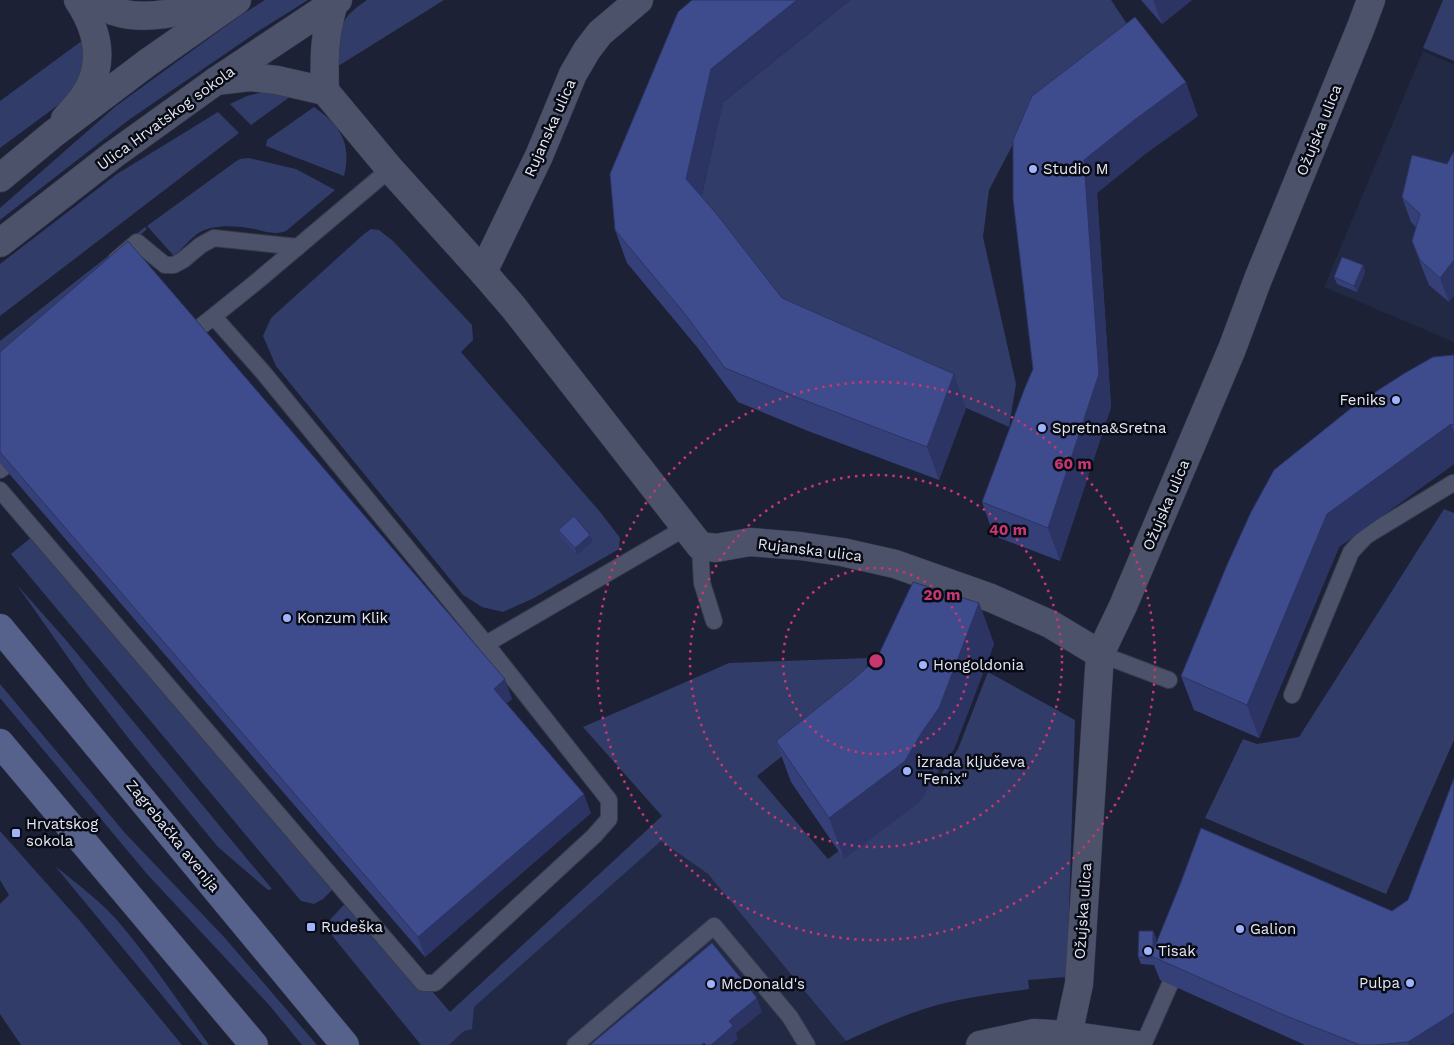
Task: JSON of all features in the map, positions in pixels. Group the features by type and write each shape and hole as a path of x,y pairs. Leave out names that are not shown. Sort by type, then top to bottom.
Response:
{"main road":[{"name":"Zagrebačka avenija","path":"0,628 345,1045"},
{"path":"0,743 254,1045"}],"street":[{"path":"53,134 88,89 95,75 97,44 93,26 78,0"},
{"path":"92,0 114,11 157,16 220,0"},
{"path":"0,178 53,134 147,63 236,0"},
{"name":"Rujanska ulica","path":"483,272 539,156 573,74 586,50 600,33 639,0"},
{"name":"Ožujska ulica","path":"1068,1035 1078,984 1100,654 1124,606 1232,349 1258,279 1362,27 1371,0"},
{"path":"325,91 324,58 326,39 328,24 337,1"},
{"name":"Ulica Hrvatskog sokola","path":"0,243 113,155 216,81 337,1"},
{"path":"216,81 250,77 277,80 325,91 390,169 514,308 692,537"},
{"name":"Rujanska ulica","path":"692,537 716,548 750,542 800,546 842,552 896,564 991,598 1050,624 1100,654"},
{"path":"980,1045 1034,1033 1068,1035 1138,1045"}],"lane":[{"path":"172,349 214,317 390,169"},
{"path":"107,267 138,242 165,265 174,265 183,260 200,245 214,238 298,247"},
{"path":"0,490 423,983 435,982 594,836 609,819 609,800 486,644 268,379 214,317"},
{"path":"0,470 35,445"},
{"path":"1292,695 1351,552 1366,536 1452,483 1454,484"},
{"path":"486,644 692,537 702,583 714,621"},
{"path":"1100,654 1169,680"},
{"path":"575,1045 714,926 790,1017 800,1043"},
{"path":"1143,1045 1186,948"}],"shaded area":[{"path":"265,0 308,0 257,32 130,119 0,220 0,208 116,106 241,15"},
{"path":"367,0 444,0 335,68 340,29 349,14"},
{"path":"850,0 1111,0 1129,27 1012,146 989,190 983,237 1016,384 1009,427 794,331 698,212 723,102"},
{"path":"1443,0 1454,0 1454,61 1423,48"},
{"path":"83,40 84,63 76,88 65,100 0,148 0,101"},
{"path":"1423,51 1454,65 1454,342 1324,287"},
{"path":"263,92 294,94 251,125 230,104 247,96"},
{"path":"314,107 331,121 342,136 346,154 344,176 266,146 267,140"},
{"path":"218,112 239,133 0,316 0,264 117,174"},
{"path":"249,158 296,169 335,190 286,231 270,233 233,226 210,228 197,234 174,256 147,226 235,162 240,159"},
{"path":"145,227 147,229 0,360 0,341"},
{"path":"371,229 379,230 393,241 472,325 473,340 461,352 601,513 620,538 619,549 534,598 503,612 482,607 463,595 276,366 263,336 271,318"},
{"path":"1444,509 1454,513 1454,740 1386,894 1205,818 1243,739 1257,744 1299,737"},
{"path":"33,536 336,886 323,899 314,904 301,901 11,554"},
{"path":"17,585 65,639 272,889 268,890 218,847 88,686"},
{"path":"870,658 851,702 757,776 828,859 940,776 958,749 988,672 1075,720 1067,977 1028,980 1029,989 937,1005 914,1012 846,1041 708,874 661,841 474,1007 472,1029 464,1031 449,1045 421,1045 334,938 328,927 328,922 351,897 450,1012 662,816 583,727 729,663"},
{"path":"0,684 125,833 224,937 317,1045 302,1045 270,1006 147,874 0,698"},
{"path":"651,829 661,841 708,874 846,1041 839,1045 421,1045 419,1043"},
{"path":"0,831 80,921 182,1045 21,1045 0,1014 0,904 9,895 0,880"},
{"path":"55,866 94,898 129,934 209,1045 203,1045"}],"building":[{"path":"692,0 797,0 711,69 686,179 715,212 782,298 954,374 927,447 725,368 685,314 615,230 610,174 678,12"},
{"path":"1135,17 1186,82 1084,160 1099,374 1048,528 982,502 1033,369 1013,199 1013,140 1032,96"},
{"path":"1454,151 1454,260 1440,278 1420,260 1412,241 1420,214 1402,197 1412,155 1447,164"},
{"name":"Konzum Klik","path":"128,241 505,679 494,689 584,794 418,937 0,452 0,352"},
{"path":"1342,257 1363,265 1354,286 1334,277"},
{"path":"1454,355 1454,425 1451,424 1327,514 1247,705 1181,676 1227,565 1251,512 1274,470 1355,405 1405,373 1433,357"},
{"path":"574,516 590,535 575,548 558,530"},
{"path":"913,582 979,603 939,708 905,761 829,818 776,741 854,679 877,658"},
{"path":"1454,778 1454,1013 1408,1042 1360,1045 1284,1015 1151,956 1201,828 1392,911 1408,900"},
{"path":"1139,931 1153,931 1152,958 1138,957"},
{"name":"McDonald's","path":"712,943 757,998 729,1021 733,1026 711,1045 704,1043 701,1045 590,1045"}],"place":[{"name":"Studio M","path":"1033,169"},
{"name":"Feniks","path":"1396,400"},
{"name":"Spretna&Sretna","path":"1042,428"},
{"name":"Konzum Klik","path":"287,618"},
{"name":"Hongoldonia","path":"923,665"},
{"name":"izrada ključeva \"Fenix\"","path":"907,771"},
{"name":"Hrvatskog sokola","path":"16,833"},
{"name":"Rudeška","path":"311,927"},
{"name":"Galion","path":"1240,929"},
{"name":"Tisak","path":"1148,951"},
{"name":"Pulpa","path":"1410,983"},
{"name":"McDonald's","path":"711,984"}]}
